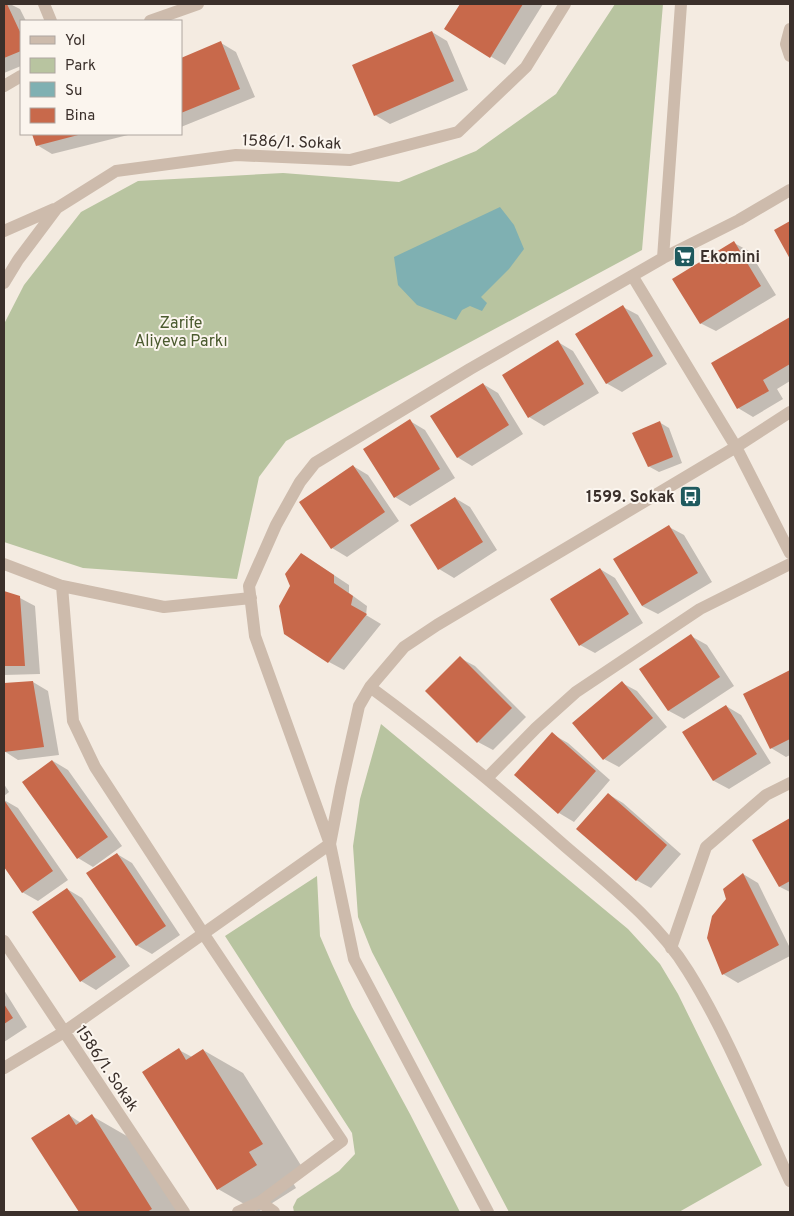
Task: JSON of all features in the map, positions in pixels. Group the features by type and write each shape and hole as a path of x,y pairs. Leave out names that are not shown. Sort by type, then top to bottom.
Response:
{"street":[{"path":"44,4 52,20"},
{"path":"153,20 198,4"},
{"name":"1586/1. Sokak","path":"4,283 18,260 56,208 116,171 236,155 350,160 458,132 526,67 565,4"},
{"path":"664,258 681,4"},
{"path":"790,30 786,44 790,56"},
{"path":"4,86 20,77"},
{"path":"488,1212 354,959 330,844 256,636 249,586 276,525 300,482 315,463 470,368 664,258 739,220 790,190"},
{"path":"4,231 56,208"},
{"path":"633,276 736,447 790,554"},
{"path":"4,1068 64,1032 330,844 359,706 370,687 404,646 736,447 790,412"},
{"path":"4,564 62,586 164,607 251,598"},
{"path":"487,778 536,728 576,692 700,609 790,564"},
{"path":"62,586 73,721 95,767 342,1141 260,1202 238,1212"},
{"path":"370,687 487,778 631,903 671,948 687,970 717,1024 790,1181"},
{"path":"671,948 706,847 766,795 790,783"},
{"name":"1586/1. Sokak","path":"4,941 184,1212"},
{"path":"260,1202 274,1212"}],"green space":[{"name":"Zarife Aliyeva Parkı","path":"615,4 663,4 642,250 286,441 259,477 237,579 83,568 4,542 4,324 24,285 81,212 138,181 283,173 399,182 476,151 556,94"},
{"path":"381,724 628,929 660,964 678,994 762,1165 679,1212 509,1212 372,952 358,917 353,846 360,799"},
{"path":"317,876 320,936 352,1007 460,1212 294,1212 293,1207 297,1199 339,1171 355,1154 352,1133 225,936"}],"water":[{"path":"500,207 514,225 524,249 509,269 481,297 487,303 482,311 470,306 462,310 456,320 417,305 398,285 394,257"}],"building":[{"path":"4,4 7,4 20,32 20,51 4,58"},
{"path":"460,4 523,4 490,58 444,29"},
{"path":"432,31 454,81 374,116 352,65"},
{"path":"221,41 240,89 182,113 182,58"},
{"path":"32,135 78,135 36,146"},
{"path":"790,221 790,259 774,230"},
{"path":"734,241 761,286 700,324 672,279"},
{"path":"623,305 653,356 606,384 575,334"},
{"path":"790,317 790,364 763,380 769,391 737,409 711,363"},
{"path":"558,340 584,384 528,418 502,375"},
{"path":"483,383 509,425 457,458 430,416"},
{"path":"410,419 440,469 394,498 363,449"},
{"path":"660,421 673,457 648,467 632,433"},
{"path":"353,465 385,512 331,549 299,502"},
{"path":"455,497 483,542 438,570 410,525"},
{"path":"669,525 698,573 642,606 613,559"},
{"path":"301,553 334,575 334,583 353,596 351,605 367,614 328,663 284,634 279,606 290,586 285,574"},
{"path":"600,568 629,614 579,646 550,599"},
{"path":"4,591 20,596 25,666 4,666"},
{"path":"691,634 720,677 668,711 639,669"},
{"path":"460,656 512,708 477,743 425,691"},
{"path":"790,670 790,739 770,749 743,694"},
{"path":"33,681 44,747 4,752 4,683"},
{"path":"622,681 653,718 603,760 572,723"},
{"path":"726,705 757,754 713,781 682,732"},
{"path":"552,732 596,771 558,814 514,775"},
{"path":"52,760 108,837 77,859 22,782"},
{"path":"608,793 667,845 636,881 576,829"},
{"path":"4,800 53,871 22,893 4,867"},
{"path":"790,818 790,881 779,887 752,840"},
{"path":"117,853 166,926 136,946 86,873"},
{"path":"743,873 779,945 722,975 707,938 712,916 726,899 723,889"},
{"path":"67,888 116,957 80,982 32,912"},
{"path":"4,1004 13,1018 4,1024"},
{"path":"179,1048 186,1060 203,1049 263,1144 249,1152 257,1165 217,1190 142,1072"},
{"path":"69,1114 76,1125 92,1114 152,1209 147,1212 79,1212 31,1138"}],"place":[{"name":"Ekomini","path":"684,256"},
{"name":"1599. Sokak","path":"691,496"}]}
